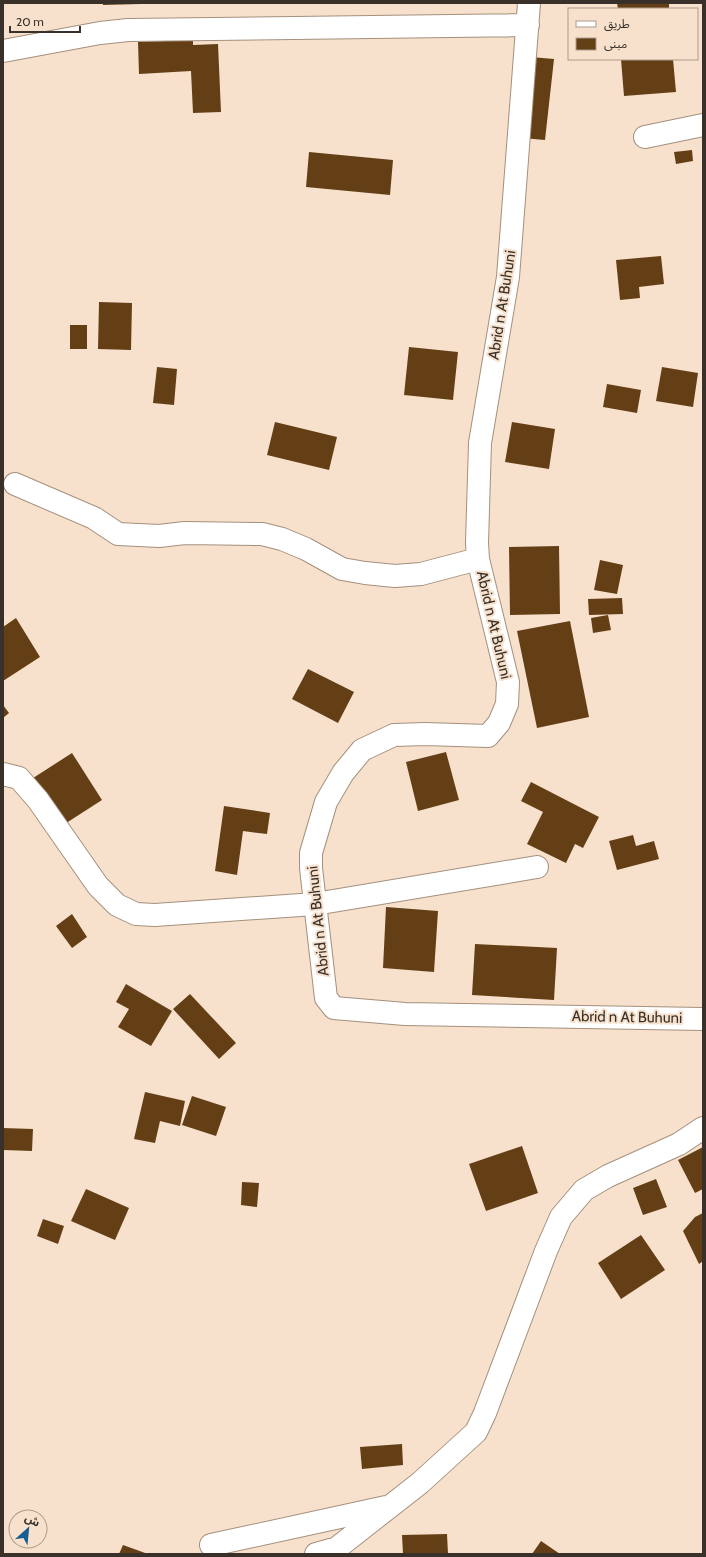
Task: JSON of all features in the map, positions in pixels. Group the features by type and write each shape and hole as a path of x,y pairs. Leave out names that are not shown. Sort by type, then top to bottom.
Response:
{"street":[{"name":"Abrid n At Buhuni","path":"530,3 508,277 480,443 477,543 478,559 508,682 507,704 499,723 488,736 425,734 394,735 362,750 343,773 326,802 312,853 311,868 326,998 334,1008 405,1014 703,1019"},
{"path":"3,51 100,33 128,30 528,25"},
{"path":"645,137 703,125"},
{"path":"15,484 94,518 118,534 159,536 185,532 262,534 282,539 300,546 342,569 395,576 421,574 478,559"},
{"path":"3,774 19,778 38,800 98,886 117,905 136,914 315,904 538,867"},
{"path":"316,1554 337,1548 420,1483 476,1432 485,1413 546,1251 561,1217 584,1190 608,1176 679,1144 703,1128"},
{"path":"211,1544 391,1506"}],"building":[{"path":"103,3 141,3 141,4 103,5"},
{"path":"617,3 669,3 669,8 618,8"},
{"path":"193,40 193,45 218,44 221,112 193,113 191,71 139,74 138,42"},
{"path":"531,57 554,59 545,140 522,138"},
{"path":"621,60 673,60 676,92 624,96"},
{"path":"692,150 693,161 676,164 674,152"},
{"path":"309,152 393,160 390,195 306,187"},
{"path":"661,256 664,284 639,287 640,298 620,300 616,260"},
{"path":"99,302 132,303 131,350 98,349"},
{"path":"70,325 87,325 87,349 70,349"},
{"path":"409,347 458,352 453,400 404,395"},
{"path":"157,367 177,369 174,405 153,403"},
{"path":"662,367 698,373 693,407 656,401"},
{"path":"607,384 641,390 637,413 603,407"},
{"path":"275,422 337,437 329,470 267,455"},
{"path":"512,422 555,429 549,469 505,462"},
{"path":"559,546 560,614 510,615 509,547"},
{"path":"600,560 623,565 617,594 594,590"},
{"path":"622,598 623,614 589,615 588,599"},
{"path":"608,615 611,630 593,633 591,618"},
{"path":"16,618 40,657 3,681 3,627"},
{"path":"570,621 589,717 537,728 517,631"},
{"path":"308,669 354,692 338,723 292,699"},
{"path":"3,705 9,713 3,718"},
{"path":"446,752 459,800 418,811 406,762"},
{"path":"72,753 102,800 60,827 30,780"},
{"path":"531,782 599,817 583,848 575,844 566,863 527,844 543,812 521,801"},
{"path":"224,806 270,813 267,834 243,831 237,875 215,871"},
{"path":"633,835 636,846 654,841 659,859 617,870 609,841"},
{"path":"386,907 438,911 434,972 383,968"},
{"path":"72,914 87,937 72,948 56,926"},
{"path":"475,944 557,948 554,1000 472,995"},
{"path":"126,984 172,1011 151,1046 118,1027 129,1009 116,1002"},
{"path":"190,994 236,1043 219,1059 173,1009"},
{"path":"145,1092 185,1101 180,1126 160,1121 155,1143 134,1139"},
{"path":"192,1096 226,1107 216,1136 182,1125"},
{"path":"3,1128 33,1129 32,1151 3,1150"},
{"path":"522,1146 538,1193 486,1211 469,1164"},
{"path":"703,1147 703,1189 695,1193 678,1160"},
{"path":"656,1179 667,1207 643,1215 633,1188"},
{"path":"242,1182 259,1183 257,1207 241,1205"},
{"path":"86,1189 129,1208 115,1240 71,1221"},
{"path":"703,1213 703,1261 699,1264 683,1231 695,1217"},
{"path":"43,1219 64,1226 58,1244 37,1236"},
{"path":"641,1235 665,1270 621,1299 598,1263"},
{"path":"402,1444 403,1465 362,1469 360,1447"},
{"path":"447,1534 448,1554 403,1554 402,1535"},
{"path":"541,1541 560,1554 532,1554"},
{"path":"123,1545 148,1554 119,1554"}]}
